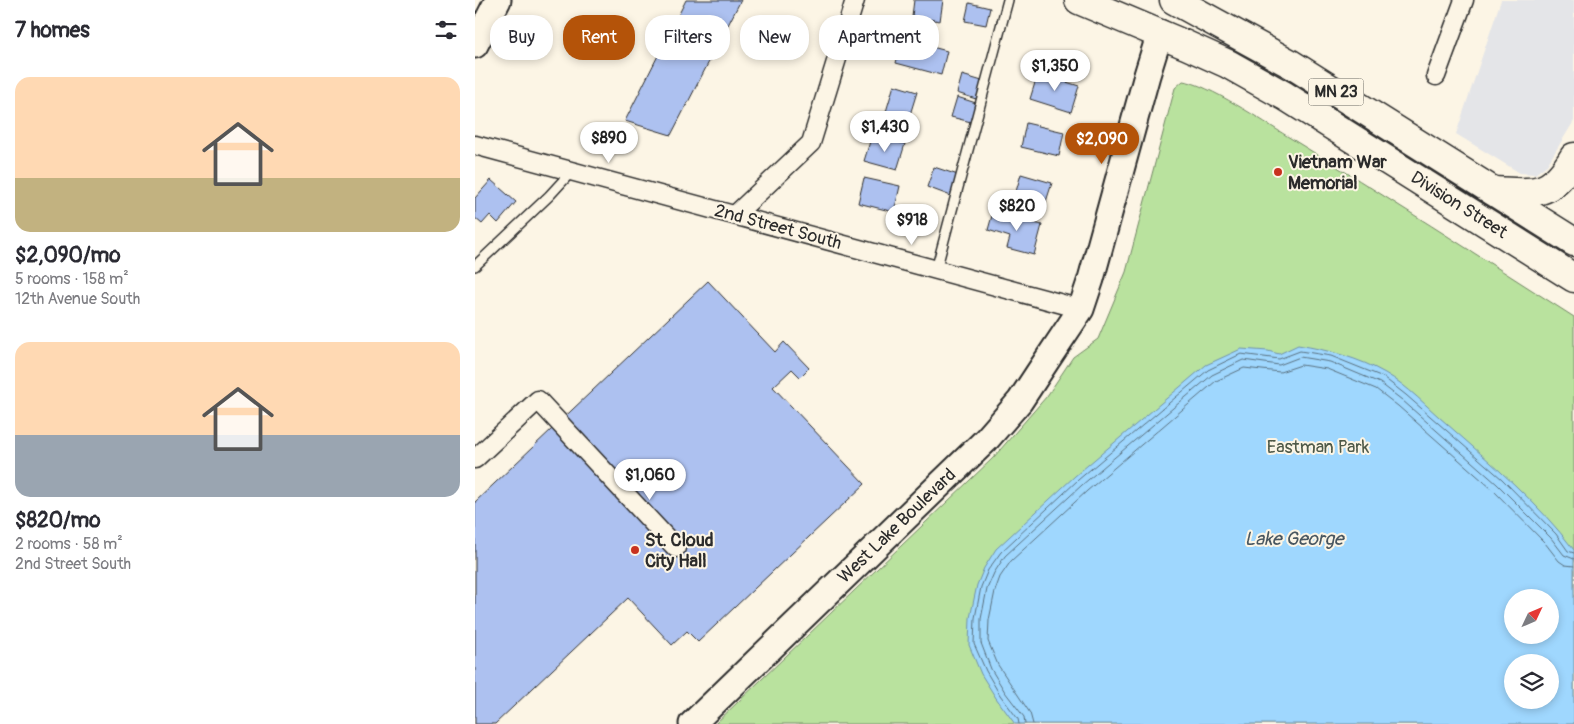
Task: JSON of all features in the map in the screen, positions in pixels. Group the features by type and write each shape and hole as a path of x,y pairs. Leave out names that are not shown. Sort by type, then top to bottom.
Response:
{"highway":[{"name":"MN 23","path":"1079,0 1160,34"},
{"name":"Division Street","path":"1174,0 1291,64 1574,242"},
{"name":"Division Street","path":"1160,34 1228,64 1285,96 1574,278"},
{"path":"1494,191 1531,193 1544,190 1554,184 1574,157"}],"street":[{"path":"475,45 498,0"},
{"path":"735,215 811,143 819,123 855,0"},
{"path":"1436,76 1464,0"},
{"name":"West Lake Boulevard","path":"692,724 986,440 1020,401 1081,309 1160,34"},
{"name":"2nd Street South","path":"475,145 1081,309"},
{"path":"475,459 537,400 676,548"}],"lane":[{"path":"936,270 1008,0"},
{"path":"475,266 549,196 572,171"}],"shaded area":[{"path":"1501,0 1574,0 1574,121 1547,165 1535,174 1520,173 1456,134"}],"green space":[{"name":"Eastman Park","path":"1183,81 1207,89 1236,104 1574,317 1574,724 715,724 993,458 1047,396 1073,357 1098,339 1126,272 1175,88"}],"water":[{"name":"Lake George","path":"1298,345 1321,349 1365,363 1393,378 1417,397 1497,469 1560,532 1574,550 1574,724 1015,724 981,674 969,645 970,618 977,585 984,568 996,549 1075,476 1206,365 1241,349 1268,351 1279,354"}],"building":[{"path":"686,0 741,0 730,21 730,15 678,15"},
{"path":"914,0 943,0 940,21 939,15 912,15"},
{"path":"969,3 990,8 986,25 965,21"},
{"path":"939,49 947,51 941,75 896,63 897,60 939,60"},
{"path":"656,60 710,60 671,135 625,121"},
{"path":"1038,73 1079,86 1071,112 1030,99"},
{"path":"962,75 982,81 976,99 957,93"},
{"path":"894,85 917,92 908,121 885,115"},
{"path":"957,97 976,103 971,122 951,117"},
{"path":"1026,123 1064,132 1059,156 1021,147"},
{"path":"872,135 905,144 897,170 864,161"},
{"path":"934,167 958,175 951,196 927,187"},
{"path":"1021,174 1052,183 1043,211 1013,202"},
{"path":"864,178 900,186 894,212 858,203"},
{"path":"491,180 516,202 498,223 490,215 482,224 475,218 475,198"},
{"path":"993,212 1042,225 1034,255 1007,248 1010,237 988,230"},
{"name":"St. Cloud City Hall","path":"708,281 775,352 784,342 809,368 800,377 792,369 773,387 865,484 698,642 687,631 672,645 628,598 495,724 475,724 475,502"}],"place":[{"name":"Vietnam War Memorial","path":"1278,172"},
{"name":"St. Cloud City Hall","path":"635,550"}]}
